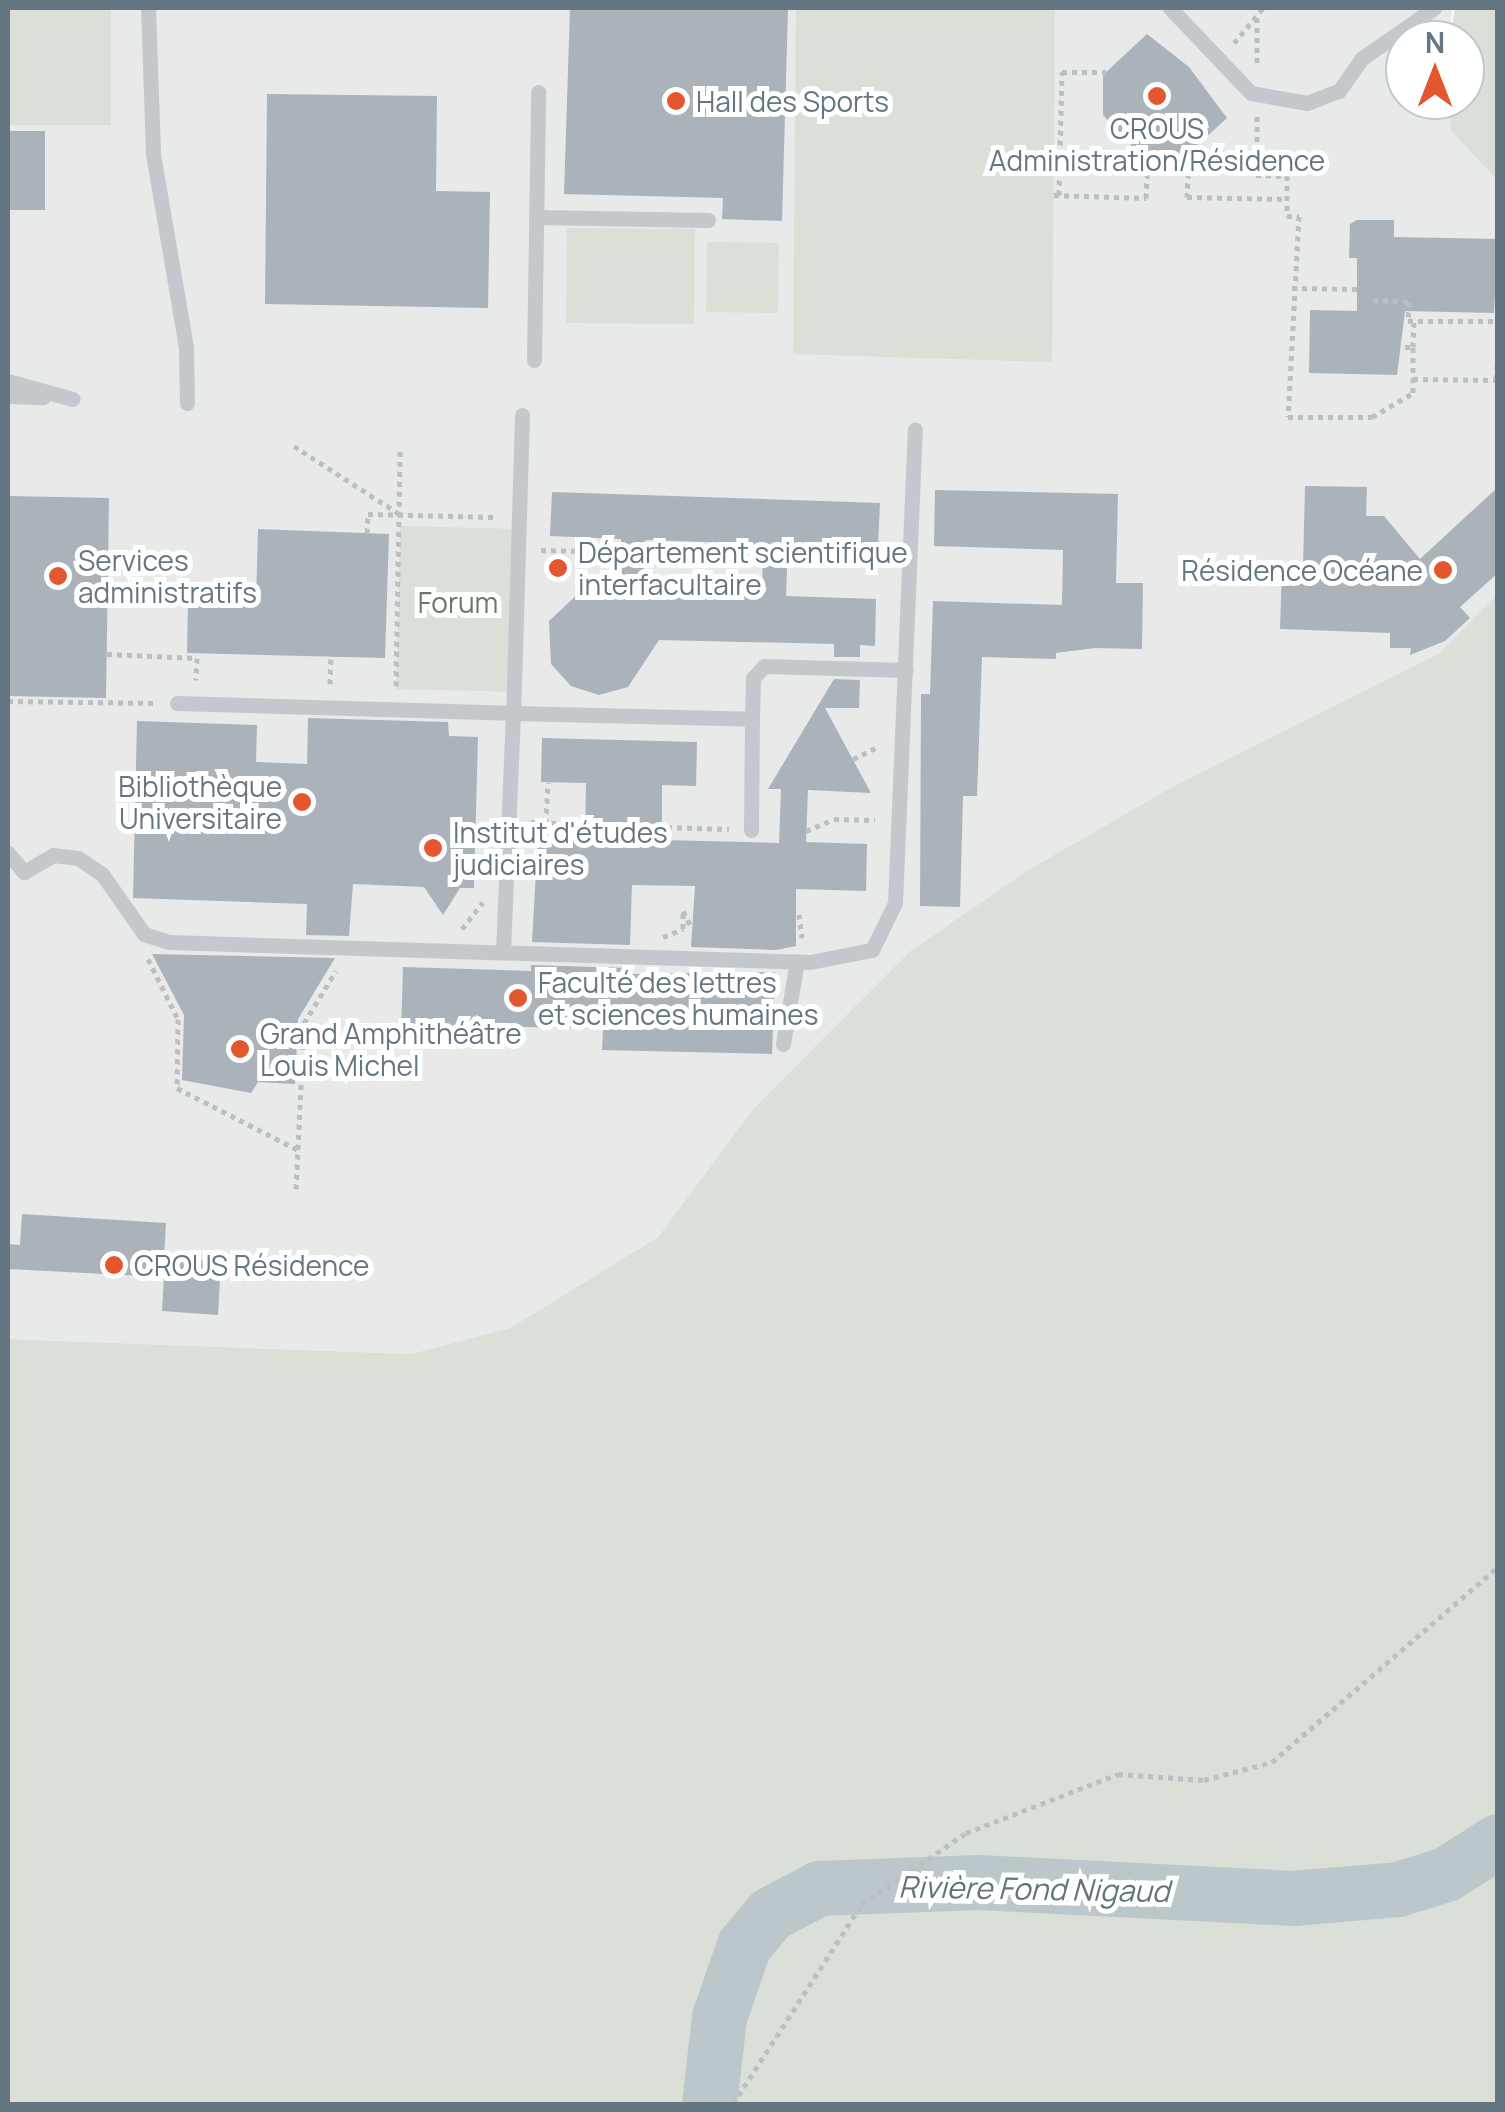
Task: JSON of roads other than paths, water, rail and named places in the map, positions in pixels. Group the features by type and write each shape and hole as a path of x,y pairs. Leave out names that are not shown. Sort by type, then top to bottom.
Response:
{"lane":[{"path":"148,8 153,154 187,403"},
{"path":"1170,8 1251,93 1307,103 1339,91 1361,59 1434,8"},
{"path":"534,360 538,92"},
{"path":"536,217 708,220"},
{"path":"8,381 72,399 8,396"},
{"path":"502,952 522,415"},
{"path":"8,853 24,872 60,854 90,865 144,934 169,942 797,961 851,958 885,935 900,820 915,429"},
{"path":"752,830 754,678 764,666 906,670"},
{"path":"177,703 752,719"},
{"path":"783,1044 797,961"}],"waterway":[{"name":"Rivière Fond Nigaud","path":"709,2104 719,2017 744,1945 770,1914 819,1888 978,1882 1293,1898 1398,1889 1446,1874 1498,1841"}],"place":[{"name":"CROUS Administration/Résidence","path":"1157,96"},
{"name":"Hall des Sports","path":"676,101"},
{"name":"Département scientifique interfacultaire","path":"558,568"},
{"name":"Résidence Océane","path":"1443,570"},
{"name":"Services administratifs","path":"58,576"},
{"name":"Bibliothèque Universitaire","path":"302,802"},
{"name":"Institut d'études judiciaires","path":"433,848"},
{"name":"Faculté des lettres et sciences humaines","path":"518,998"},
{"name":"Grand Amphithéâtre Louis Michel","path":"240,1049"},
{"name":"CROUS Résidence","path":"114,1265"}],"park label":[{"name":"Forum","path":"458,602"}]}
